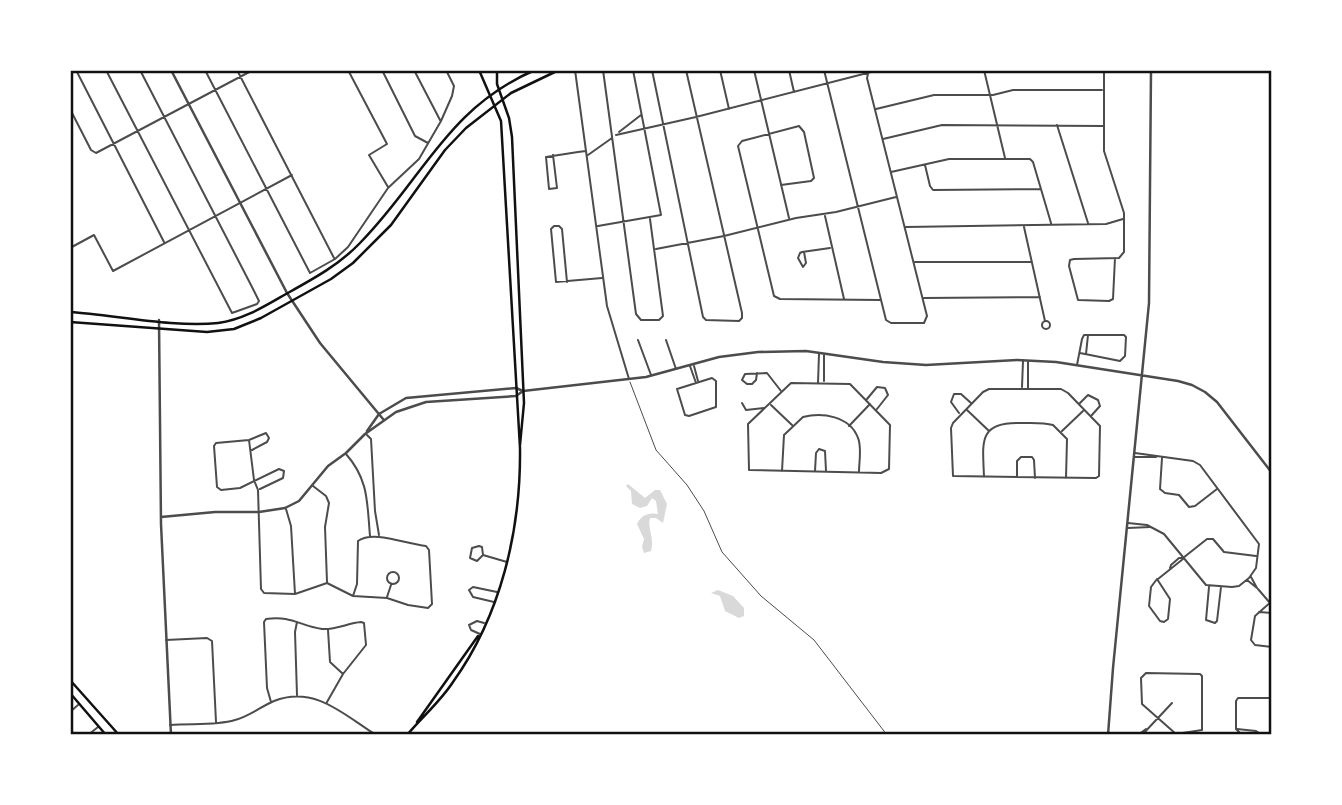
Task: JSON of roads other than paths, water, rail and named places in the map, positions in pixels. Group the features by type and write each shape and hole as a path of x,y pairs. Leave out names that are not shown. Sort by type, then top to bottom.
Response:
{"main road":[{"path":"407,735 468,660 494,602 508,562 520,497 520,448 502,121 479,70"},
{"path":"497,70 498,89 509,118 512,137 524,423 520,448"},
{"path":"70,312 206,324 232,320 254,312 338,263 361,243 393,206 440,142 469,111 498,89 534,70"},
{"path":"70,322 207,332 234,329 292,302 342,271 365,253 391,225 445,150 466,128 502,98 559,70"},
{"path":"70,680 119,735"},
{"path":"70,693 106,735"}],"street":[{"path":"76,70 164,243"},
{"path":"106,70 232,313 257,304 259,301 139,70"},
{"path":"171,70 292,302 326,350 384,420"},
{"path":"205,70 310,273 335,259 353,240 388,188 419,159 449,105 454,85 446,70"},
{"path":"237,70 335,259"},
{"path":"70,109 94,152 253,70"},
{"path":"348,70 387,144 369,155 388,188"},
{"path":"382,70 415,136 429,144"},
{"path":"414,70 441,121"},
{"path":"575,70 608,314 629,380"},
{"path":"603,70 637,317 640,320 659,320 663,316 650,219"},
{"path":"597,227 661,215 633,70"},
{"path":"652,70 703,318 708,321 736,321 742,317 686,70"},
{"path":"720,70 729,109"},
{"path":"754,70 789,219"},
{"path":"789,70 794,92"},
{"path":"824,70 888,322 920,323 927,321 923,298 867,78 869,71"},
{"path":"614,136 879,70"},
{"path":"984,70 1005,159"},
{"path":"1104,70 1104,155 1124,219 1124,254 1121,258 1115,258 1074,258 1069,261 1078,300 1113,299 1115,258"},
{"path":"1119,735 1108,735 1149,303 1151,70"},
{"path":"875,109 934,95 990,95 1013,90 1104,90"},
{"path":"587,155 641,115"},
{"path":"1057,125 1088,224"},
{"path":"781,185 811,181 814,175 802,127 796,126 742,141 738,146 775,297 881,300"},
{"path":"882,139 940,126 1104,126"},
{"path":"554,155 557,188 549,189 546,157 554,155 587,150"},
{"path":"891,173 949,159 1031,160 1051,224"},
{"path":"925,164 933,190 1042,189"},
{"path":"70,248 94,235 113,271 292,175"},
{"path":"654,249 897,197"},
{"path":"824,214 844,300"},
{"path":"905,228 1107,224 1124,219"},
{"path":"567,282 562,229 554,226 551,229 557,283 567,282 603,278"},
{"path":"1024,227 1045,321"},
{"path":"804,251 832,248"},
{"path":"914,263 1032,262"},
{"path":"923,298 1040,298"},
{"path":"159,320 161,517 171,735"},
{"path":"1086,355 1088,334"},
{"path":"1077,365 1082,339 1088,334 1124,335 1126,338 1125,356 1122,360 1090,357 1080,353"},
{"path":"638,340 651,376"},
{"path":"666,340 676,369"},
{"path":"365,434 379,414 406,398 516,388 523,391 629,380 724,356 751,352 821,353 921,365 1026,360 1089,364 1178,381 1205,392 1217,402 1272,473"},
{"path":"821,353 824,382"},
{"path":"818,383 821,353"},
{"path":"1089,364 1090,357"},
{"path":"1022,389 1026,360"},
{"path":"1026,360 1028,389"},
{"path":"692,364 697,382"},
{"path":"757,373 767,373 782,391"},
{"path":"716,379 716,406 687,416 677,390 697,382 716,379"},
{"path":"791,383 818,383 850,384 890,425 890,466 887,472 752,471 748,467 748,424 791,383"},
{"path":"866,399 877,387 885,388 888,395 876,409"},
{"path":"989,389 1022,389 1060,389 1068,393 1100,426 1100,474 1096,478 955,478 952,475 951,428 960,414 989,389"},
{"path":"161,517 215,512 259,513 285,508 299,500 328,466 365,434 411,405 516,396 523,391"},
{"path":"960,414 951,402 953,395 961,394 971,403"},
{"path":"1079,404 1088,395 1098,400 1100,406 1091,416"},
{"path":"742,403 746,410 764,408"},
{"path":"770,403 793,426"},
{"path":"849,426 870,404"},
{"path":"966,409 989,432"},
{"path":"1061,432 1084,409"},
{"path":"782,472 782,439 793,426 807,415 832,415 849,426 859,439 859,473"},
{"path":"984,478 984,438 1002,423 1050,424 1061,432 1067,443 1066,478"},
{"path":"251,450 267,442 269,438 266,432 249,440 216,443 217,486 221,490 234,489 279,469 284,471 284,478 258,490"},
{"path":"365,434 371,439 379,536"},
{"path":"249,440 254,480 258,490 261,589 264,593 295,594 327,583 353,596 387,598 428,608 432,604 429,550 426,546 406,544 379,536 358,541 357,584 353,596"},
{"path":"815,472 816,453 822,449 827,454 826,472"},
{"path":"1127,525 1147,529 1151,527 1164,534 1200,580 1209,586 1239,586 1256,568 1257,539 1198,463 1134,452"},
{"path":"346,453 359,469 366,488 370,536"},
{"path":"1017,478 1017,461 1021,457 1032,457 1035,478"},
{"path":"1134,457 1157,457"},
{"path":"1163,458 1160,489 1165,493 1179,495 1189,507 1195,506 1218,489"},
{"path":"313,486 326,496 329,503 325,527 327,583"},
{"path":"366,488 374,487"},
{"path":"285,508 291,526 295,594"},
{"path":"1157,579 1170,599 1168,619 1164,622 1160,621 1149,606 1151,587 1157,579 1170,568 1171,565 1210,539 1224,552 1258,556"},
{"path":"475,546 482,547 483,555 481,560 477,561 470,558 470,552 475,546"},
{"path":"483,555 508,562"},
{"path":"1251,576 1257,588"},
{"path":"1247,580 1271,602 1254,619 1251,640 1255,645 1272,647"},
{"path":"387,598 391,584"},
{"path":"1209,586 1206,620 1215,623 1221,587"},
{"path":"494,602 473,597 469,590 473,587 498,592"},
{"path":"1259,612 1272,613"},
{"path":"271,702 267,688 264,622 269,618 286,618 328,629 358,621 364,624 366,645 342,674 327,702"},
{"path":"297,621 297,695"},
{"path":"480,634 471,630 469,625 477,621 485,624"},
{"path":"328,629 330,662 342,674"},
{"path":"166,640 208,638 212,641 216,723"},
{"path":"1200,674 1202,730 1176,734 1157,718 1141,701 1143,675 1200,674"},
{"path":"170,724 216,723 243,718 271,702 297,695 327,702 376,735"},
{"path":"1242,735 1236,729 1238,698 1272,698"},
{"path":"1142,735 1172,703"},
{"path":"70,712 79,704"},
{"path":"88,735 98,726"},
{"path":"1138,735 1147,729"},
{"path":"1236,729 1256,731 1262,735"}],"lane":[{"path":"629,380 656,450 687,485 704,511 722,552 761,596 814,640 887,735"}]}
